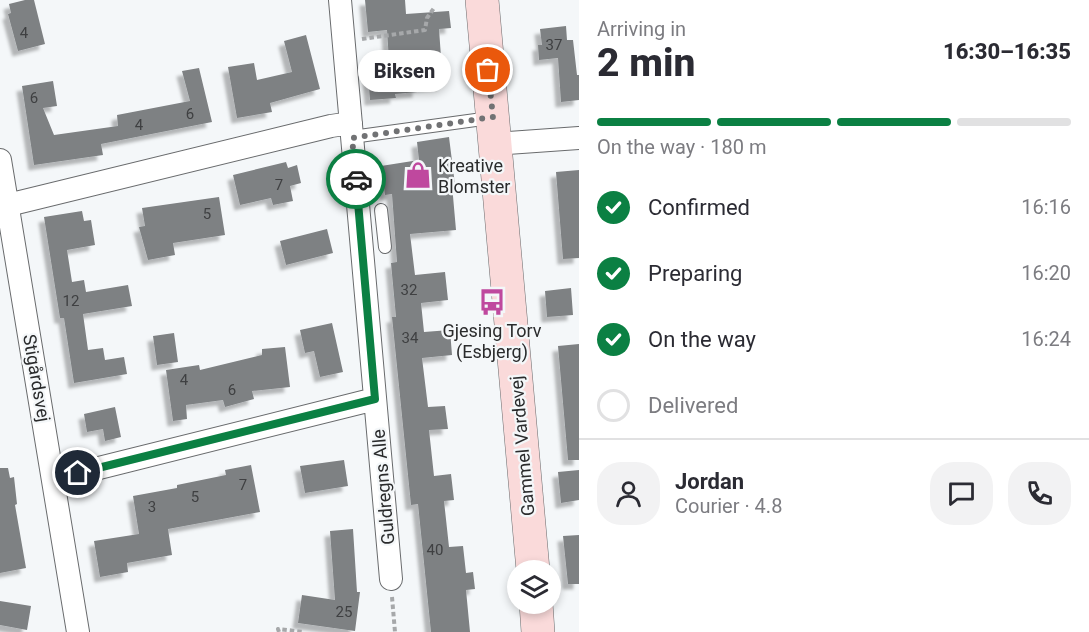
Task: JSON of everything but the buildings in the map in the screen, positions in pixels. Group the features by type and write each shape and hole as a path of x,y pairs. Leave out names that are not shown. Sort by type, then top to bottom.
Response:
{"street":[{"name":"Guldregns Alle","path":"340,0 391,579"},
{"name":"Gammel Vardevej","path":"482,0 532,560"},
{"path":"8,206 331,126 351,130"},
{"path":"494,130 579,138"},
{"name":"Stigårdsvej","path":"0,160 55,479 78,632"},
{"path":"55,479 375,399"},
{"path":"537,614 538,632"}],"lane":[{"path":"351,130 494,130"},
{"path":"381,210 385,247"},
{"path":"360,231 383,228"}],"path":[{"path":"344,41 425,30 427,18 434,8"},
{"path":"391,579 395,632"},
{"path":"279,632 278,629 304,632"}],"way so far":[{"path":"356,179 352,138 493,117 488,70"}],"place":[{"name":"Biksen","path":"488,70"},
{"name":"Kreative Blomster","path":"418,175"},
{"name":"Gjesing Torv (Esbjerg)","path":"492,302"}],"route":[{"path":"78,473 375,399 356,179"}]}
